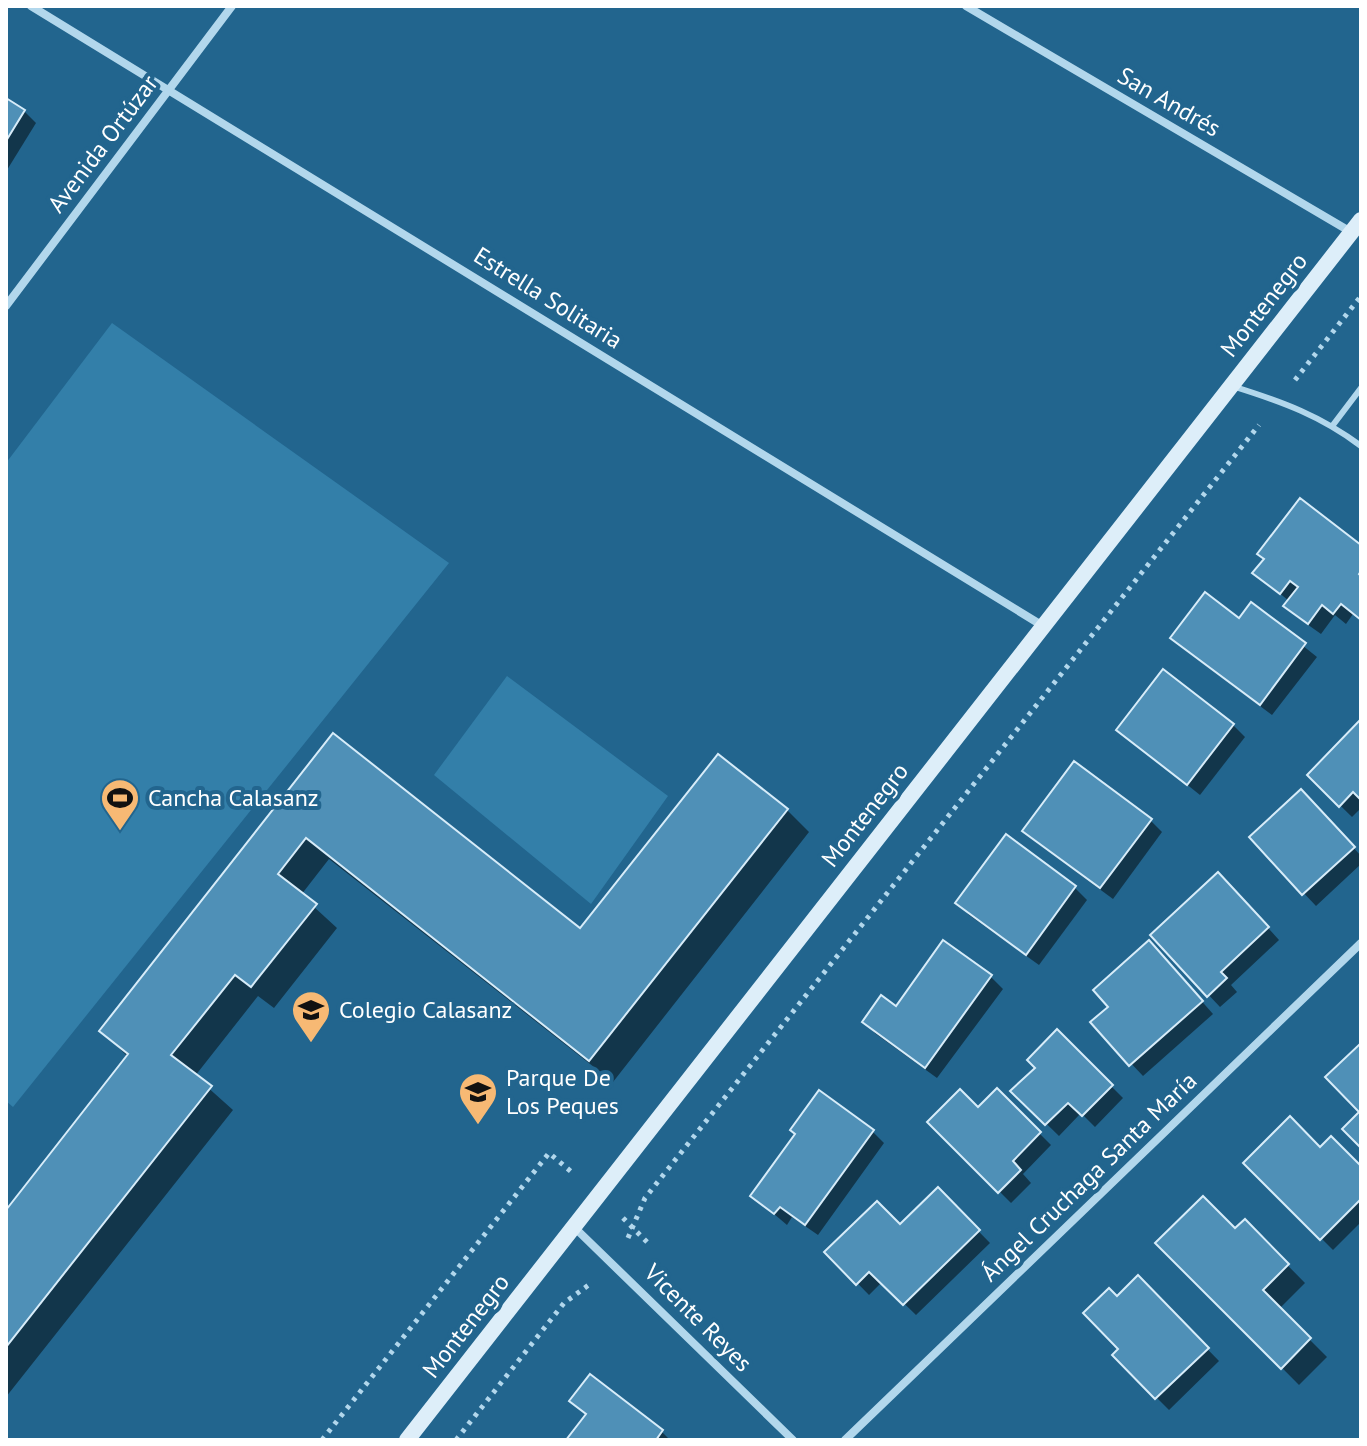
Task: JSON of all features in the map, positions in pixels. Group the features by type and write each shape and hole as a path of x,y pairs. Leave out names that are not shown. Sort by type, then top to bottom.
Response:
{"street":[{"name":"Estrella Solitaria","path":"31,6 1044,626"},
{"name":"Avenida Ortúzar","path":"6,306 232,6"},
{"name":"San Andrés","path":"966,6 1358,232"},
{"name":"Montenegro","path":"407,1440 1231,385 1358,232"},
{"name":"Ángel Cruchaga Santa María","path":"845,1440 1361,943"},
{"name":"Vicente Reyes","path":"574,1227 793,1440"}],"lane":[{"path":"1231,385 1279,400 1333,425 1361,446"},
{"path":"1333,425 1361,388"}],"path":[{"path":"456,1440 564,1303 616,1266 645,1198 1361,296"},
{"path":"322,1440 549,1153"}],"shaded area":[{"name":"Cancha Calasanz","path":"112,323 449,563 13,1107 6,1101 6,463"},
{"path":"507,676 668,796 591,904 434,775"}],"building":[{"path":"6,98 25,110 6,141"},
{"path":"1300,498 1361,545 1361,620 1341,604 1333,614 1322,605 1308,624 1283,606 1298,587 1290,581 1280,594 1252,573 1264,559 1257,554"},
{"path":"1205,592 1239,618 1251,602 1306,643 1260,705 1170,638"},
{"path":"1163,669 1234,724 1187,785 1116,730"},
{"path":"1361,719 1361,800 1353,792 1339,807 1307,775"},
{"path":"333,733 580,928 718,754 788,809 589,1061 306,838 278,874 317,904 251,987 235,975 171,1055 212,1086 6,1347 6,1210 128,1054 99,1031"},
{"path":"1074,761 1152,819 1100,888 1022,831"},
{"path":"1301,789 1355,847 1302,895 1249,837"},
{"path":"1006,834 1076,886 1026,955 955,903"},
{"path":"1218,872 1269,927 1221,972 1227,978 1207,997 1150,935"},
{"path":"943,940 992,975 925,1068 862,1022 881,995 896,1006"},
{"path":"1149,940 1203,1001 1129,1066 1090,1022 1108,1007 1093,990"},
{"path":"1057,1029 1113,1085 1082,1116 1068,1103 1045,1125 1010,1091 1035,1068 1027,1060"},
{"path":"1361,1043 1361,1148 1342,1129 1359,1112 1325,1077"},
{"path":"997,1088 1041,1132 1013,1161 1021,1170 998,1193 927,1122 960,1089 978,1107"},
{"path":"819,1090 874,1130 805,1225 780,1207 774,1214 750,1196 795,1134 790,1130"},
{"path":"1290,1116 1320,1147 1331,1136 1361,1166 1361,1199 1320,1240 1243,1163"},
{"path":"938,1187 980,1230 903,1305 869,1272 856,1285 824,1252 877,1201 900,1224"},
{"path":"1203,1196 1235,1228 1245,1219 1289,1264 1263,1290 1311,1338 1281,1369 1155,1243"},
{"path":"1138,1275 1209,1348 1155,1399 1112,1355 1118,1349 1083,1313 1109,1288 1117,1296"},
{"path":"590,1374 663,1430 656,1440 566,1440 586,1414 569,1401"}],"place":[{"name":"Cancha Calasanz","path":"120,832"},
{"name":"Colegio Calasanz","path":"311,1044"},
{"name":"Parque De Los Peques","path":"478,1126"}]}
